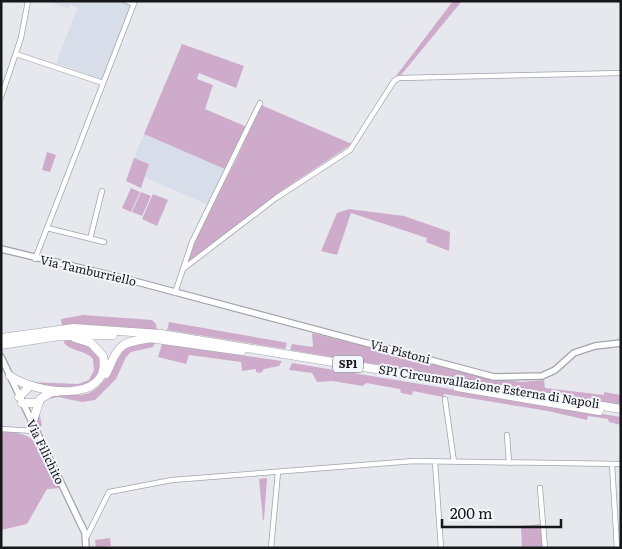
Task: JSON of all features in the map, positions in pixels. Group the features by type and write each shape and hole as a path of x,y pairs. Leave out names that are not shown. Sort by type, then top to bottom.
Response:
{"highway":[{"name":"SP1 Circumvallazione Esterna di Napoli","path":"1,345 73,333 152,338 621,414"},
{"name":"SP1 Circumvallazione Esterna di Napoli","path":"1,338 73,333 160,334 215,341 621,409"},
{"path":"10,376 29,387 81,390 98,382 104,372 103,356 91,343 73,333"},
{"path":"33,427 37,403 52,392 80,394 94,388 104,378 122,345 133,340 152,338"},
{"path":"29,387 20,400 37,403"}],"street":[{"path":"1,96 23,32 28,1"},
{"path":"35,259 134,3 126,1"},
{"path":"16,54 103,83"},
{"path":"183,269 276,198 350,150 394,81 399,78 621,73"},
{"path":"175,293 206,212 260,103"},
{"path":"90,239 102,191"},
{"path":"48,228 104,242"},
{"name":"Via Tamburriello","path":"1,249 175,293"},
{"name":"Via Pistoni","path":"175,293 494,377 542,376 555,370 574,353 594,346 621,343"},
{"name":"Via Filichito","path":"1,357 86,538 86,548"},
{"path":"445,399 454,462"},
{"path":"1,429 33,427"},
{"path":"507,435 509,463"},
{"path":"86,538 110,492 172,480 414,461 621,464"},
{"path":"435,462 441,548"},
{"path":"612,464 617,548"},
{"path":"271,548 278,472"},
{"path":"540,488 545,548"}],"shaded area":[{"path":"46,1 123,1 132,5 103,80 56,63 78,7 70,5 68,8"},
{"path":"453,1 462,1 401,75 396,76"},
{"path":"182,44 244,66 236,88 199,73 197,79 213,85 205,109 247,127 227,170 144,134"},
{"path":"261,105 352,144 284,189 186,264 203,222 235,162"},
{"path":"144,134 227,170 208,205 144,177 149,164 134,158"},
{"path":"47,152 56,155 50,172 42,170"},
{"path":"134,158 149,164 141,188 126,181"},
{"path":"131,188 140,192 131,212 122,208"},
{"path":"141,192 151,196 142,216 132,212"},
{"path":"153,194 168,200 157,226 142,219"},
{"path":"349,209 404,216 450,232 449,251 426,242 427,238 351,213 337,255 321,251 337,213"},
{"path":"83,315 152,320 156,324 157,330 62,325 61,319"},
{"path":"169,322 287,343 285,349 167,330"},
{"path":"312,333 494,379 521,382 544,380 545,388 604,395 604,392 621,395 621,406 290,350 292,344 313,347"},
{"path":"78,339 85,342 100,355 99,377 80,389 29,385 30,382 78,384 89,380 94,370 93,359 64,343 64,341"},
{"path":"146,342 155,342 153,347 131,352 126,357 116,379 95,400 82,402 58,397 45,400 39,411 42,426 37,428 35,419 44,397 79,395 95,390 106,378 123,348"},
{"path":"162,344 282,361 279,366 264,369 261,373 256,372 256,369 242,371 241,362 189,355 186,364 158,357"},
{"path":"292,363 621,417 621,425 609,422 608,419 588,416 587,420 548,411 444,394 443,397 413,391 412,395 401,393 400,389 366,383 363,386 332,381 317,382 312,373 289,370"},
{"path":"1,432 26,435 34,440 46,456 61,488 47,489 27,524 1,530"},
{"path":"267,478 264,520 263,520 259,479"},
{"path":"542,524 543,548 522,548 521,526"},
{"path":"110,538 111,546 96,548 95,540"}]}
